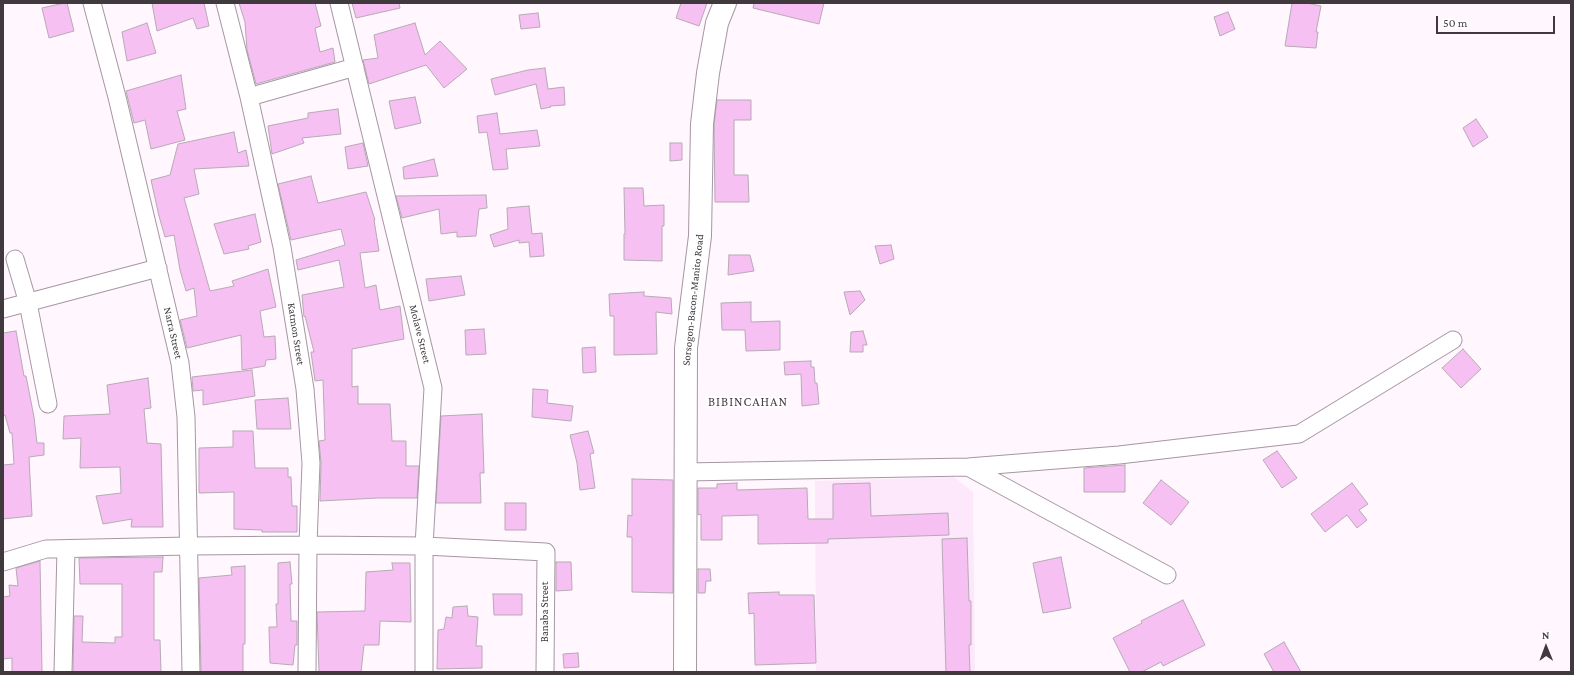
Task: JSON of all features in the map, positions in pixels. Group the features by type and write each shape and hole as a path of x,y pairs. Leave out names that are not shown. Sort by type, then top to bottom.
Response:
{"main road":[{"name":"Sorsogon-Bacon-Manito Road","path":"685,672 686,348 700,236 702,124 708,73 717,24 725,3"}],"street":[{"name":"Narra Street","path":"92,3 117,97 180,363 186,417 191,672"},
{"name":"Katmon Street","path":"225,3 249,97 282,248 305,389 311,463 308,545 307,672"},
{"name":"Molave Street","path":"339,3 433,388 424,546 424,672"},
{"path":"249,97 355,67"},
{"path":"15,259 28,303 48,404"},
{"path":"3,309 158,268"},
{"path":"685,472 968,467 1119,455 1299,434 1453,340"},
{"path":"968,467 1167,575"},
{"path":"3,562 46,549 308,545 424,546"},
{"name":"Banaba Street","path":"424,546 546,552 545,672"},
{"path":"63,672 66,549"}],"shaded area":[{"path":"954,477 973,492 975,672 816,672 815,481"}],"building":[{"path":"67,3 74,31 49,38 42,8"},
{"path":"152,3 204,3 209,26 197,29 193,18 157,31"},
{"path":"239,3 315,3 321,26 315,28 320,52 333,48 335,62 256,84 247,50 245,22"},
{"path":"352,3 399,3 400,8 356,18"},
{"path":"681,3 707,3 699,26 676,18"},
{"path":"754,3 824,3 819,24 753,8"},
{"path":"1292,3 1307,3 1321,6 1316,32 1318,32 1316,48 1285,46"},
{"path":"1228,12 1235,29 1220,36 1214,17"},
{"path":"538,13 540,27 521,29 519,15"},
{"path":"147,23 156,53 127,61 122,32"},
{"path":"415,23 425,55 440,41 467,69 444,88 426,65 369,84 363,60 378,58 374,35"},
{"path":"545,68 548,89 564,87 565,105 550,106 551,107 541,109 536,84 495,95 491,79 528,70"},
{"path":"181,75 186,109 177,111 185,140 151,149 145,120 134,123 126,91"},
{"path":"415,97 421,123 395,129 389,101"},
{"path":"717,100 751,100 751,120 734,120 734,175 748,175 749,202 715,202 714,125"},
{"path":"338,109 341,134 302,138 304,143 272,154 268,126 308,118 308,113"},
{"path":"497,113 500,134 537,130 540,146 506,149 508,169 493,170 487,132 479,133 477,116"},
{"path":"1476,119 1488,137 1473,147 1463,128"},
{"path":"234,132 238,153 246,150 249,166 194,169 199,194 184,198 210,291 234,286 232,281 268,269 276,307 260,311 264,337 275,336 276,359 266,360 265,366 242,370 241,335 187,348 180,320 197,316 194,288 186,291 180,270 174,235 165,237 151,180 170,175 178,144"},
{"path":"363,143 368,166 348,169 345,147"},
{"path":"670,143 682,143 682,160 670,161"},
{"path":"434,159 438,176 404,179 403,167"},
{"path":"311,176 318,203 366,192 375,220 379,251 360,253 365,288 376,285 380,310 400,306 404,339 352,349 352,387 358,386 358,404 390,404 392,441 406,441 406,466 419,466 417,498 378,498 320,501 321,463 319,441 325,440 323,380 315,381 311,352 314,352 305,316 304,317 302,295 344,287 339,260 298,270 296,260 345,245 341,229 291,240 278,184"},
{"path":"624,188 643,188 644,206 664,205 664,226 662,226 662,261 624,260"},
{"path":"486,195 487,208 479,209 476,236 457,237 457,232 441,234 439,209 402,218 396,196"},
{"path":"529,206 532,234 542,233 544,256 530,257 529,242 519,243 519,240 494,247 490,235 508,229 507,208"},
{"path":"255,214 261,242 248,246 249,249 224,254 214,224"},
{"path":"891,245 894,259 880,264 875,246"},
{"path":"729,255 750,255 754,271 728,275"},
{"path":"461,276 465,295 429,301 426,279"},
{"path":"860,291 865,300 850,315 844,292"},
{"path":"644,292 644,296 671,298 672,314 656,312 657,354 614,355 614,316 610,316 609,294"},
{"path":"751,302 751,322 780,321 780,350 746,351 745,330 722,330 721,303"},
{"path":"484,329 486,354 466,355 465,330"},
{"path":"16,331 24,376 26,376 34,417 37,443 44,443 44,455 29,457 32,516 3,519 3,465 14,464 12,433 10,433 5,415 3,416 3,333"},
{"path":"863,331 867,345 863,345 863,352 850,352 851,332"},
{"path":"595,347 596,372 583,373 582,348"},
{"path":"1463,349 1481,369 1461,388 1442,368"},
{"path":"811,361 811,367 814,367 815,383 817,383 819,404 802,406 801,374 785,375 784,362"},
{"path":"252,370 255,396 203,405 203,390 193,391 192,377"},
{"path":"148,378 151,408 144,409 147,443 161,444 163,527 131,527 132,519 103,524 96,496 121,493 120,467 80,468 81,438 63,439 64,416 110,414 107,385"},
{"path":"533,389 548,390 547,403 573,406 571,421 532,417"},
{"path":"288,398 291,429 257,429 255,400"},
{"path":"482,414 484,473 480,473 481,503 436,503 441,416"},
{"path":"233,431 253,431 255,468 288,468 288,477 291,477 292,506 297,506 297,532 262,532 262,530 234,529 234,492 199,493 199,448 233,447"},
{"path":"588,431 594,453 590,454 595,488 580,490 577,463 570,435"},
{"path":"1277,451 1297,478 1282,488 1263,460"},
{"path":"1125,465 1125,492 1084,492 1084,468"},
{"path":"632,479 673,480 673,593 632,592 632,537 627,537 628,515 632,516"},
{"path":"1161,480 1189,502 1171,525 1143,503"},
{"path":"737,483 737,490 807,488 808,519 833,519 833,484 870,483 871,516 948,513 949,535 828,539 828,543 758,544 758,515 722,516 722,540 701,540 701,514 698,515 698,488 717,488 717,484"},
{"path":"1352,483 1368,504 1359,510 1367,520 1357,528 1347,515 1325,532 1311,514"},
{"path":"505,503 526,503 526,530 505,530"},
{"path":"967,538 969,601 971,601 971,645 969,645 970,672 946,672 942,539"},
{"path":"163,557 162,572 154,572 154,640 160,640 161,672 73,672 74,616 83,616 82,642 115,643 115,637 122,637 122,584 80,584 79,558"},
{"path":"1061,557 1071,608 1043,613 1033,563"},
{"path":"40,561 42,672 12,672 12,658 3,659 3,597 10,596 9,585 18,586 16,568"},
{"path":"290,562 292,584 290,584 291,621 297,621 297,645 295,645 293,665 270,663 269,627 277,627 276,604 278,604 278,563"},
{"path":"556,562 571,562 572,590 556,591"},
{"path":"392,563 410,563 411,622 380,621 379,645 364,645 361,672 319,672 317,612 365,611 366,572 393,570"},
{"path":"245,566 245,644 243,644 243,672 201,672 199,578 232,575 231,567"},
{"path":"698,569 710,569 711,581 706,581 705,593 698,593"},
{"path":"779,592 779,595 814,595 816,663 755,665 754,613 749,614 748,593"},
{"path":"493,594 522,594 522,615 494,615"},
{"path":"1183,600 1205,645 1163,666 1161,662 1142,672 1130,672 1113,638 1142,623 1141,621"},
{"path":"467,606 468,616 478,617 476,646 482,646 482,668 437,669 438,630 444,629 446,617 452,618 453,607"},
{"path":"1284,642 1301,672 1274,672 1264,654"},
{"path":"578,653 579,667 564,668 563,654"}],"district":[{"name":"BIBINCAHAN","path":"748,402"}]}
